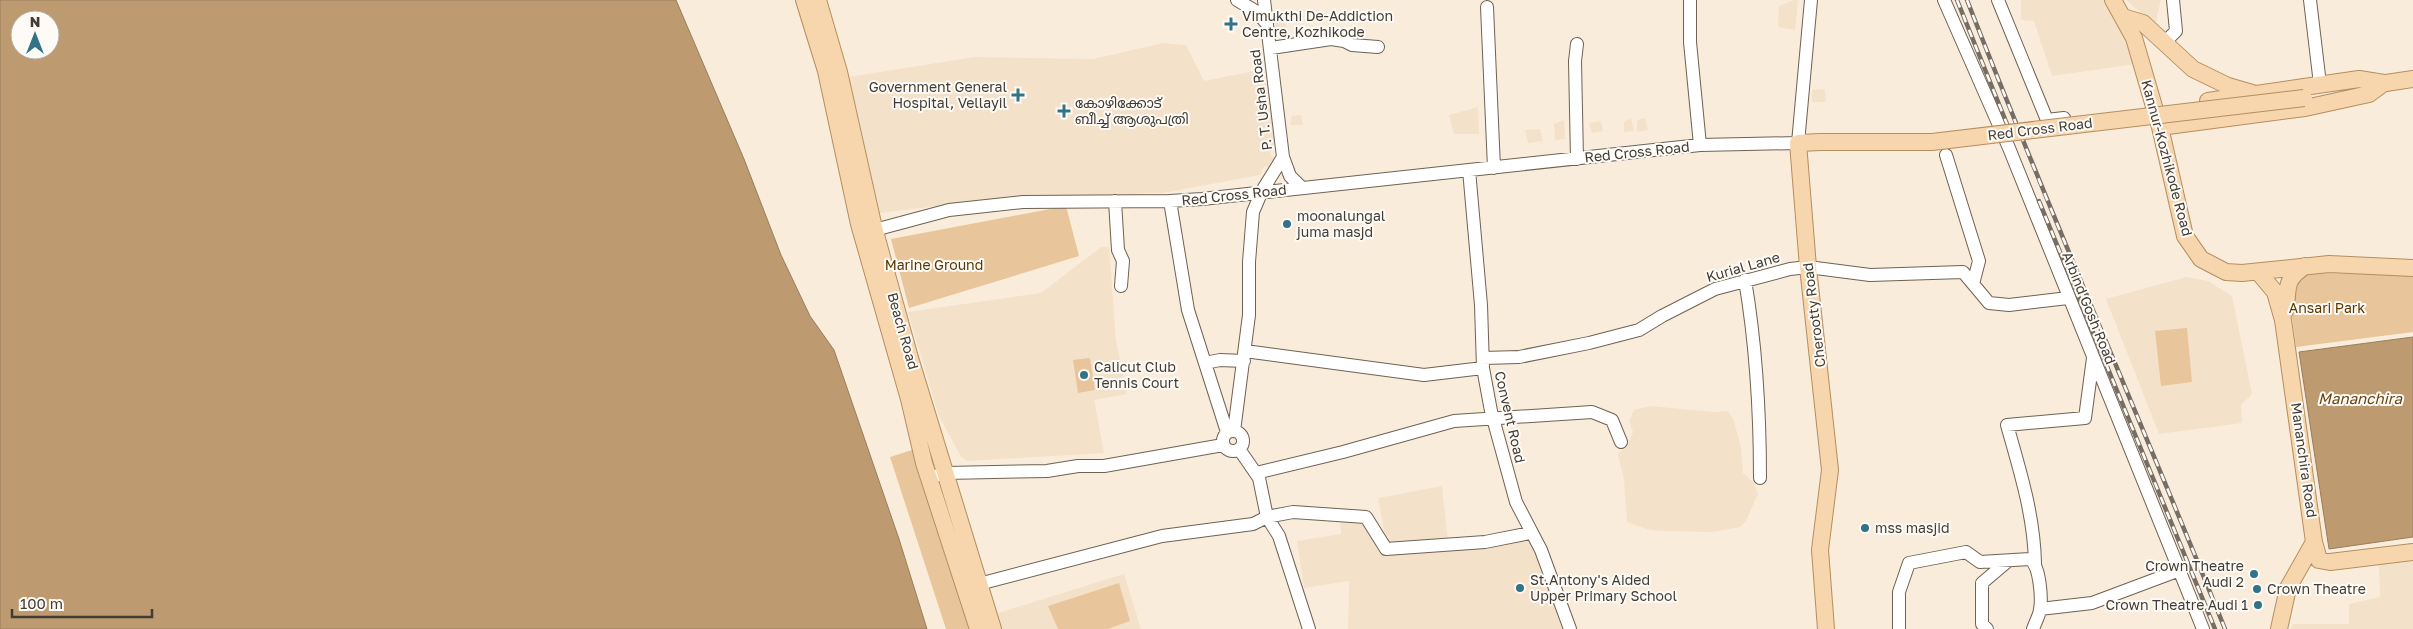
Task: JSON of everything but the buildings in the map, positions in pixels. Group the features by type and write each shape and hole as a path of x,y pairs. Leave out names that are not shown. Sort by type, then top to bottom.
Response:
{"main road":[{"name":"Beach Road","path":"804,0 826,71 868,231 929,478 978,629"},
{"name":"Beach Road","path":"818,0 839,72 868,231 910,358 993,629"},
{"name":"Kannur-Kozhikode Road","path":"2113,0 2134,38 2160,127 2185,236 2201,260 2226,272 2259,273 2329,264 2413,268"},
{"path":"2123,17 2143,23 2193,69 2228,86 2258,95"},
{"name":"Red Cross Road","path":"1798,143 1932,142 2304,98 2413,79"},
{"path":"2153,108 2258,95 2320,84 2359,80 2384,83"},
{"path":"2160,127 2305,108 2369,94 2384,83"},
{"name":"Cherootty Road","path":"1798,143 1808,267 1830,470 1820,550 1822,628"},
{"path":"2283,320 2288,286 2292,276 2305,266"},
{"name":"Mananchira Road","path":"2259,273 2276,292 2283,320 2314,542 2319,560 2325,562 2413,552"},
{"path":"2279,629 2288,588 2314,542"}],"street":[{"path":"1237,0 1258,12 1267,24"},
{"name":"P. T. Usha Road","path":"1230,432 1244,356 1249,315 1249,262 1253,212 1262,191 1283,157 1264,0"},
{"path":"1690,0 1690,42 1700,146"},
{"name":"Cherootty Road","path":"1798,143 1812,0"},
{"name":"Arbind Gosh Road","path":"1944,0 2008,148 2203,629"},
{"path":"1998,0 2047,120 2153,108"},
{"path":"2165,42 2176,31 2173,0"},
{"path":"2310,0 2320,84"},
{"path":"1487,7 1494,168"},
{"path":"1271,48 1331,39 1344,41 1352,45 1378,47"},
{"path":"1577,44 1575,61 1577,159"},
{"name":"Red Cross Road","path":"868,231 949,210 1023,202 1170,201 1700,146 1798,143"},
{"path":"1946,155 1979,261 1973,284"},
{"path":"1283,157 1290,176 1302,188"},
{"name":"Convent Road","path":"1469,170 1483,363 1493,418 1516,502 1530,533 1541,550 1570,629"},
{"path":"1115,201 1118,250 1123,262 1121,286"},
{"path":"929,478 946,473 1104,466 1223,445 1232,451 1239,449 1242,444 1242,437 1230,432 1188,310 1170,201"},
{"name":"Kurial Lane","path":"1205,363 1244,356 1424,375 1589,343 1639,330 1715,289 1790,269 1808,267 1870,276 1963,272 1989,303 2009,305 2068,298"},
{"path":"1744,280 1752,322 1760,435 1760,478"},
{"path":"2033,629 2040,609 2034,536 2027,500 2007,425 2085,418 2093,357"},
{"path":"1256,473 1343,452 1454,421 1592,412 1612,420 1621,442"},
{"path":"1223,445 1222,440 1230,432"},
{"path":"1239,449 1256,473 1267,516 1279,536 1309,629"},
{"path":"979,584 1162,536 1253,524 1267,516 1293,512 1366,517 1386,549 1485,542 1530,533"},
{"path":"1899,629 1899,592 1909,563 1966,552 1980,562 2030,559 2035,563"},
{"path":"1987,629 1982,624 1982,582 2008,561"},
{"path":"2040,609 2092,603 2180,570"}],"shaded area":[{"path":"1798,0 1795,30 1778,27 1779,6"},
{"path":"2021,0 2105,0 2119,20 2136,64 2052,76 2034,21 2021,20"},
{"path":"2126,0 2161,0 2155,25"},
{"path":"1275,21 1285,21 1287,31 1277,32"},
{"name":"കോഴിക്കോട് ബീച്ച് ആശുപത്രി","path":"1163,43 1186,45 1204,81 1264,69 1275,142 1270,154 1278,162 1268,167 1264,166 1260,175 1163,193 1012,197 880,213 849,77 974,57 1093,59"},
{"path":"1825,89 1826,102 1812,102 1812,90"},
{"path":"1478,107 1479,134 1454,134 1449,115"},
{"path":"1301,115 1303,125 1290,125 1292,116"},
{"path":"1631,118 1634,131 1624,132 1624,122"},
{"path":"1645,118 1648,130 1637,132 1637,120"},
{"path":"1564,120 1565,139 1555,140 1554,124"},
{"path":"1601,121 1603,131 1592,133 1589,123"},
{"path":"1540,129 1543,141 1528,143 1525,130"},
{"path":"1101,247 1109,247 1116,340 1127,394 1094,400 1104,453 967,461 961,457 938,414 908,312 1041,293"},
{"path":"2186,277 2208,281 2232,296 2252,394 2241,405 2242,423 2159,434 2106,299"},
{"path":"1650,406 1714,412 1728,411 1734,421 1741,448 1743,473 1753,482 1758,494 1746,521 1740,527 1713,532 1664,531 1650,530 1627,522 1624,480 1618,454 1627,446 1633,432 1629,421 1634,410"},
{"path":"1442,486 1448,541 1387,545 1378,498"},
{"path":"1364,521 1383,555 1483,547 1531,539 1567,629 1348,629 1349,581 1304,588 1297,541 1341,534 1340,522"},
{"path":"2413,559 2413,629 2291,629 2292,624 2349,624 2349,604 2380,597 2379,564"},
{"path":"1124,574 1141,629 999,629 995,614"}],"green space":[{"name":"Marine Ground","path":"1066,206 1079,256 909,308 891,239"},
{"name":"Ansari Park","path":"2304,273 2413,274 2413,332 2296,347 2290,301 2297,276"},
{"path":"2187,328 2192,382 2161,386 2155,331"},
{"name":"Calicut Club Tennis Court","path":"1090,358 1095,390 1078,393 1073,360"},
{"path":"912,450 970,629 946,629 890,457"},
{"path":"1119,583 1130,621 1108,629 1058,629 1048,606"}],"water":[{"path":"0,0 676,0 744,159 781,255 810,316 834,350 899,539 927,629 0,629"},
{"name":"Mananchira","path":"2413,337 2413,537 2329,549 2299,352"}],"railway":[{"path":"1957,0 2013,139"},
{"path":"1967,0 2030,158 2225,629"},
{"path":"2039,201 2215,629"}],"place":[{"name":"Vimukthi De-Addiction Centre, Kozhikode","path":"1231,24"},
{"name":"Government General Hospital, Vellayil","path":"1018,95"},
{"name":"കോഴിക്കോട് ബീച്ച് ആശുപത്രി","path":"1064,111"},
{"name":"moonalungal juma masjd","path":"1287,224"},
{"name":"Calicut Club Tennis Court","path":"1084,375"},
{"name":"mss masjid","path":"1865,528"},
{"name":"Crown Theatre Audi 2","path":"2254,574"},
{"name":"St.Antony's Aided Upper Primary School","path":"1520,588"},
{"name":"Crown Theatre","path":"2257,589"},
{"name":"Crown Theatre Audi 1","path":"2258,605"}]}
